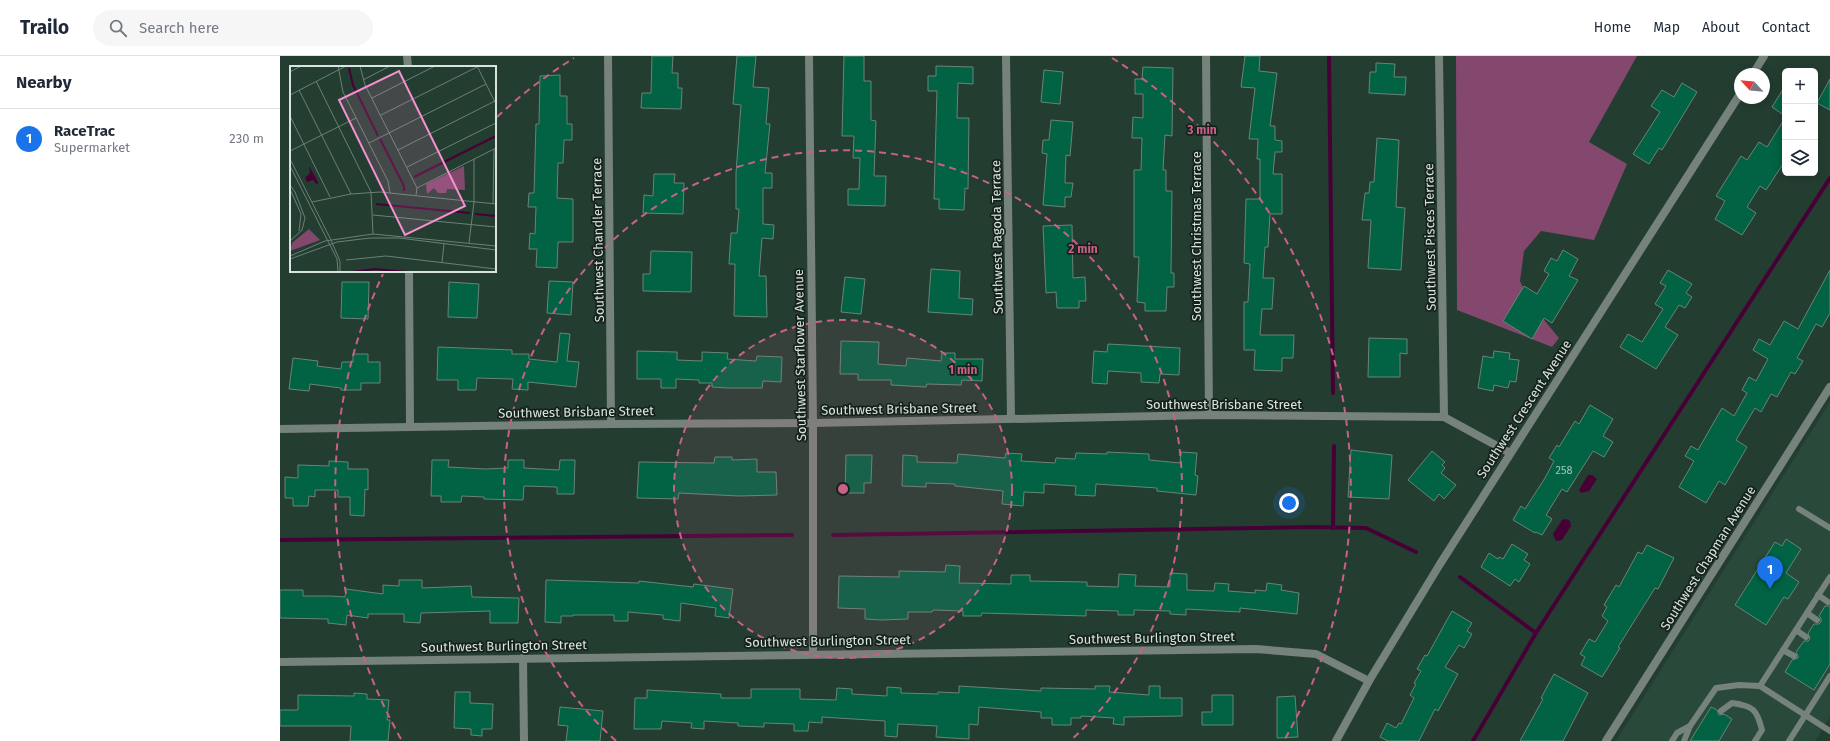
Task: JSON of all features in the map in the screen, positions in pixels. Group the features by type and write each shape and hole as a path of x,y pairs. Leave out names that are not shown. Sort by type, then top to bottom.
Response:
{"street":[{"path":"407,56 408,66"},
{"name":"Southwest Chandler Terrace","path":"608,56 611,424"},
{"name":"Southwest Starflower Avenue","path":"809,56 814,423 814,653"},
{"name":"Southwest Pagoda Terrace","path":"1006,56 1011,418"},
{"name":"Southwest Christmas Terrace","path":"1206,56 1209,415"},
{"name":"Southwest Pisces Terrace","path":"1440,56 1444,417"},
{"path":"1757,68 1764,56"},
{"name":"Southwest Crescent Avenue","path":"1336,741 1369,681 1440,564 1734,103"},
{"path":"409,272 410,426"},
{"name":"Southwest Chapman Avenue","path":"1606,741 1830,387"},
{"name":"Southwest Brisbane Street","path":"280,429 410,426 814,423 1209,415 1444,417 1510,453"},
{"name":"Southwest Burlington Street","path":"280,662 814,653 1256,649 1316,654 1369,681"},
{"path":"523,658 524,741"}],"lane":[{"path":"1799,509 1830,528"},
{"path":"1760,686 1818,595 1830,579"},
{"path":"1818,595 1828,602"},
{"path":"1807,613 1817,620"},
{"path":"1796,630 1806,637"},
{"path":"1784,650 1794,656"},
{"path":"1788,741 1827,677"},
{"path":"1684,741 1688,735 1690,726 1716,688 1739,685 1760,686 1804,716 1830,731"},
{"path":"1721,711 1732,703 1746,705 1758,715 1762,730 1755,741"},
{"path":"1672,741 1677,733 1690,726"}],"shaded area":[{"path":"1456,56 1637,56 1589,142 1627,164 1594,240 1541,231 1524,251 1520,281 1530,303 1559,338 1552,347 1457,310"},
{"path":"1830,402 1830,717 1815,741 1616,741"},
{"path":"1588,475 1592,475 1597,479 1589,491 1581,493 1579,490"},
{"path":"1566,519 1570,521 1571,526 1562,540 1556,541 1553,534 1562,520"}],"building":[{"path":"652,56 673,56 672,73 678,73 678,88 682,88 681,109 641,108 642,93 651,93"},
{"path":"737,56 756,56 753,87 769,88 766,124 770,124 765,173 772,173 772,188 763,188 763,224 774,225 773,239 762,238 759,276 766,276 767,317 734,316 735,264 729,264 731,233 737,233 739,209 736,209 736,173 741,105 733,104"},
{"path":"844,56 864,56 864,81 871,81 871,120 876,121 874,176 886,176 885,206 848,205 848,189 859,189 860,158 853,158 854,136 842,136"},
{"path":"1245,56 1260,56 1259,71 1277,73 1270,126 1275,126 1275,140 1282,141 1282,152 1275,152 1273,174 1282,174 1282,214 1270,214 1268,247 1265,247 1263,278 1274,278 1272,309 1262,309 1260,335 1294,335 1293,358 1282,358 1282,371 1254,370 1255,350 1244,350 1244,302 1248,302 1250,264 1244,263 1246,199 1260,199 1260,159 1257,159 1258,139 1249,139 1255,88 1241,87"},
{"path":"1376,63 1395,64 1394,77 1406,77 1405,95 1369,93 1370,72 1376,72"},
{"path":"936,66 973,67 973,84 958,83 957,118 969,118 968,189 965,188 964,210 939,209 939,199 934,199 937,91 928,91 928,76 936,76"},
{"path":"1143,67 1173,68 1172,136 1165,135 1163,170 1166,170 1166,191 1172,191 1171,273 1174,273 1174,287 1167,287 1166,311 1145,311 1145,303 1137,302 1139,257 1134,257 1134,170 1141,170 1142,138 1132,138 1133,117 1143,118 1143,94 1135,94 1135,79 1142,79"},
{"path":"1044,70 1063,72 1060,104 1041,102"},
{"path":"560,75 560,96 567,96 567,124 572,124 572,140 564,140 563,163 558,163 557,198 573,199 573,242 558,242 557,268 536,267 537,249 529,249 530,233 535,234 536,207 528,207 529,193 534,193 536,124 539,124 540,76"},
{"path":"1830,79 1830,110 1818,104"},
{"path":"1682,83 1697,92 1662,150 1659,148 1649,164 1633,154 1660,112 1651,106 1662,90 1674,97"},
{"path":"1782,91 1782,114 1772,107"},
{"path":"1051,120 1073,122 1070,156 1066,155 1065,183 1073,183 1071,197 1065,197 1065,207 1043,205 1047,154 1042,153 1043,140 1049,140"},
{"path":"1782,123 1782,166 1766,190 1760,186 1747,207 1756,213 1742,235 1715,219 1725,201 1716,196 1741,156 1747,160 1759,142 1767,147"},
{"path":"1377,138 1399,140 1396,207 1405,208 1401,270 1368,268 1371,220 1362,220 1365,193 1369,193 1370,182 1374,182"},
{"path":"654,174 675,174 674,183 684,183 683,214 643,213 644,195 653,196"},
{"path":"1072,225 1073,278 1085,277 1086,301 1079,301 1079,308 1057,308 1056,292 1046,293 1043,226"},
{"path":"1563,250 1578,259 1569,276 1578,280 1552,323 1544,318 1532,339 1503,321 1524,286 1537,294 1549,274 1544,271 1551,258 1557,261"},
{"path":"651,251 692,252 691,292 643,291 643,274 650,274"},
{"path":"931,269 960,271 959,298 973,299 972,315 928,312"},
{"path":"1668,270 1692,284 1686,293 1692,297 1685,308 1679,305 1665,327 1678,335 1656,369 1620,347 1628,334 1642,342 1663,309 1655,304 1666,286 1660,283"},
{"path":"1830,270 1830,313 1822,327 1816,324 1797,358 1803,361 1795,374 1791,372 1777,397 1771,394 1761,412 1755,408 1736,440 1747,447 1725,485 1719,481 1706,503 1679,487 1694,461 1685,456 1691,446 1698,450 1722,408 1734,416 1747,393 1742,390 1749,377 1756,381 1768,359 1753,350 1759,339 1770,345 1784,321 1798,329"},
{"path":"845,277 865,279 861,314 841,312"},
{"path":"549,281 573,282 571,315 547,313"},
{"path":"342,282 369,282 368,319 341,318"},
{"path":"449,282 479,284 477,318 448,317"},
{"path":"560,333 570,334 567,361 579,362 576,387 528,382 528,390 512,389 513,379 477,378 476,390 458,390 458,380 437,380 438,347 512,350 512,354 529,354 529,359 557,362"},
{"path":"1369,338 1407,339 1407,354 1400,353 1400,377 1368,377"},
{"path":"841,341 879,342 878,364 906,366 907,358 941,361 942,353 955,353 955,359 983,359 982,381 962,380 961,385 927,384 926,387 891,385 891,380 858,380 858,374 840,374"},
{"path":"1108,344 1180,348 1179,375 1160,374 1159,383 1141,382 1141,373 1108,371 1107,384 1092,383 1094,351 1107,352"},
{"path":"637,351 677,352 677,360 702,361 702,352 728,353 727,359 756,361 757,356 782,357 781,382 763,381 762,388 727,388 712,387 712,383 699,383 699,380 676,379 676,388 661,388 661,379 637,379"},
{"path":"1494,351 1510,353 1509,359 1519,360 1516,382 1510,381 1508,388 1494,385 1493,391 1478,388 1483,356 1493,358"},
{"path":"353,354 368,354 368,362 380,362 380,383 361,383 361,390 341,390 341,388 310,384 309,391 289,389 293,358 318,361 317,366 341,369 342,362 353,362"},
{"path":"1590,405 1613,419 1603,436 1613,442 1604,457 1593,451 1567,492 1562,489 1546,515 1552,519 1542,535 1536,532 1535,533 1513,520 1521,506 1525,509 1545,478 1554,461 1549,458 1557,445 1559,447 1575,421 1579,424"},
{"path":"1351,450 1392,455 1389,499 1348,497"},
{"path":"1432,451 1445,462 1442,465 1445,468 1441,473 1456,485 1444,499 1439,494 1434,501 1408,480"},
{"path":"1107,452 1149,454 1149,460 1180,463 1181,452 1197,453 1195,475 1198,476 1196,495 1157,491 1157,488 1096,484 1095,496 1075,495 1076,486 1044,484 1044,493 1024,492 1023,506 1002,504 1003,491 955,486 955,484 926,483 926,487 902,486 903,455 917,456 917,462 957,463 958,454 1005,458 1006,453 1022,454 1021,461 1055,463 1056,458 1075,459 1076,453 1107,454"},
{"path":"846,455 872,455 871,483 864,483 864,493 845,493"},
{"path":"715,457 732,457 732,460 757,459 757,472 776,472 777,495 739,496 679,493 678,499 637,498 639,462 714,463"},
{"path":"432,460 449,460 448,467 485,469 508,468 508,460 524,460 524,468 559,470 560,460 575,460 574,494 557,494 557,487 524,486 523,500 484,499 484,497 462,496 461,502 441,502 441,496 431,496"},
{"path":"329,461 348,462 348,469 368,469 368,490 365,489 364,516 350,515 350,497 338,497 338,490 315,490 315,497 309,496 308,506 293,506 293,498 285,498 285,477 298,478 298,465 329,466"},
{"path":"1786,539 1801,549 1786,573 1799,582 1788,599 1784,597 1766,625 1735,605 1775,542 1782,546"},
{"path":"1512,544 1528,554 1524,560 1530,564 1519,582 1515,579 1510,586 1481,567 1489,553 1498,559 1499,557 1503,559"},
{"path":"1647,545 1674,558 1658,589 1655,588 1618,647 1620,648 1602,677 1581,665 1585,657 1580,654 1589,639 1595,642 1608,621 1602,616 1607,607 1604,605 1616,585 1619,587 1638,552 1642,554"},
{"path":"946,565 960,566 959,583 1011,584 1011,575 1030,575 1030,581 1087,582 1087,586 1118,587 1119,574 1136,575 1135,586 1170,587 1170,573 1187,574 1187,590 1214,591 1215,583 1229,584 1228,591 1255,593 1255,590 1266,591 1267,583 1282,585 1281,590 1299,593 1297,614 1240,608 1240,612 1186,609 1186,615 1170,614 1170,611 1134,610 1134,615 1118,615 1118,611 1086,610 1086,616 982,613 981,616 963,616 963,611 933,610 932,612 908,612 908,619 881,620 865,619 865,609 838,608 839,576 899,577 899,571 945,572"},
{"path":"399,580 422,580 422,588 471,586 472,597 519,598 518,623 490,623 490,611 421,613 420,623 404,622 404,614 368,614 368,618 347,615 346,625 328,623 328,619 280,618 280,590 303,590 303,596 345,597 346,589 383,594 383,585 399,586"},
{"path":"546,580 639,583 639,581 693,587 694,584 733,589 729,618 715,616 716,608 681,603 680,621 663,619 663,615 628,612 628,621 614,621 614,615 573,615 561,616 561,623 545,622"},
{"path":"1825,606 1830,606 1830,664 1814,690 1785,672 1792,660 1798,658 1796,652 1804,641 1808,641 1810,639 1808,633 1814,624 1819,624 1821,622 1821,618 1819,616"},
{"path":"1452,611 1472,623 1467,631 1472,634 1464,648 1459,645 1445,667 1458,674 1438,711 1435,709 1419,741 1388,741 1380,737 1387,723 1396,728 1399,723 1401,724 1414,698 1410,695 1416,684 1414,683 1421,671 1417,669 1425,655 1427,656"},
{"path":"1554,674 1588,693 1563,741 1520,741 1543,699 1541,698"},
{"path":"959,686 1041,691 1041,688 1095,689 1095,686 1110,686 1109,692 1149,695 1149,686 1160,686 1160,698 1182,698 1182,716 1124,717 1124,725 1113,724 1114,718 1081,716 1081,718 1071,718 1071,725 1052,725 1052,718 1041,718 1041,712 979,707 978,725 969,724 969,739 936,737 937,726 898,724 897,737 885,736 885,721 822,717 822,723 809,722 808,731 794,731 794,724 764,723 764,727 738,726 738,723 704,721 704,729 691,728 692,723 662,721 661,729 634,729 635,698 647,698 647,690 721,694 721,698 751,698 751,689 800,689 800,699 836,700 837,688 852,689 852,694 887,696 887,687 901,688 901,693 938,694 938,692 959,693"},
{"path":"455,692 470,692 470,703 493,704 492,729 482,729 482,736 471,735 471,729 454,728"},
{"path":"354,693 367,694 367,699 389,700 387,720 390,720 388,741 350,741 351,726 280,726 280,710 298,710 298,695 354,696"},
{"path":"1212,695 1233,695 1233,725 1202,725 1202,712 1212,712"},
{"path":"1295,696 1298,737 1277,738 1277,697"},
{"path":"560,707 603,711 600,741 566,741 568,726 558,725"},
{"path":"1711,707 1717,710 1719,715 1724,714 1732,719 1719,741 1690,741"}],"waterway":[{"path":"1329,56 1333,393"},
{"path":"1473,741 1536,633 1830,178"},
{"path":"1333,528 1334,446"},
{"path":"833,535 1311,527 1366,528 1416,552"},
{"path":"280,540 792,535"},
{"path":"1460,577 1536,633"}],"place":[{"name":"RaceTrac","path":"1770,589"}]}
